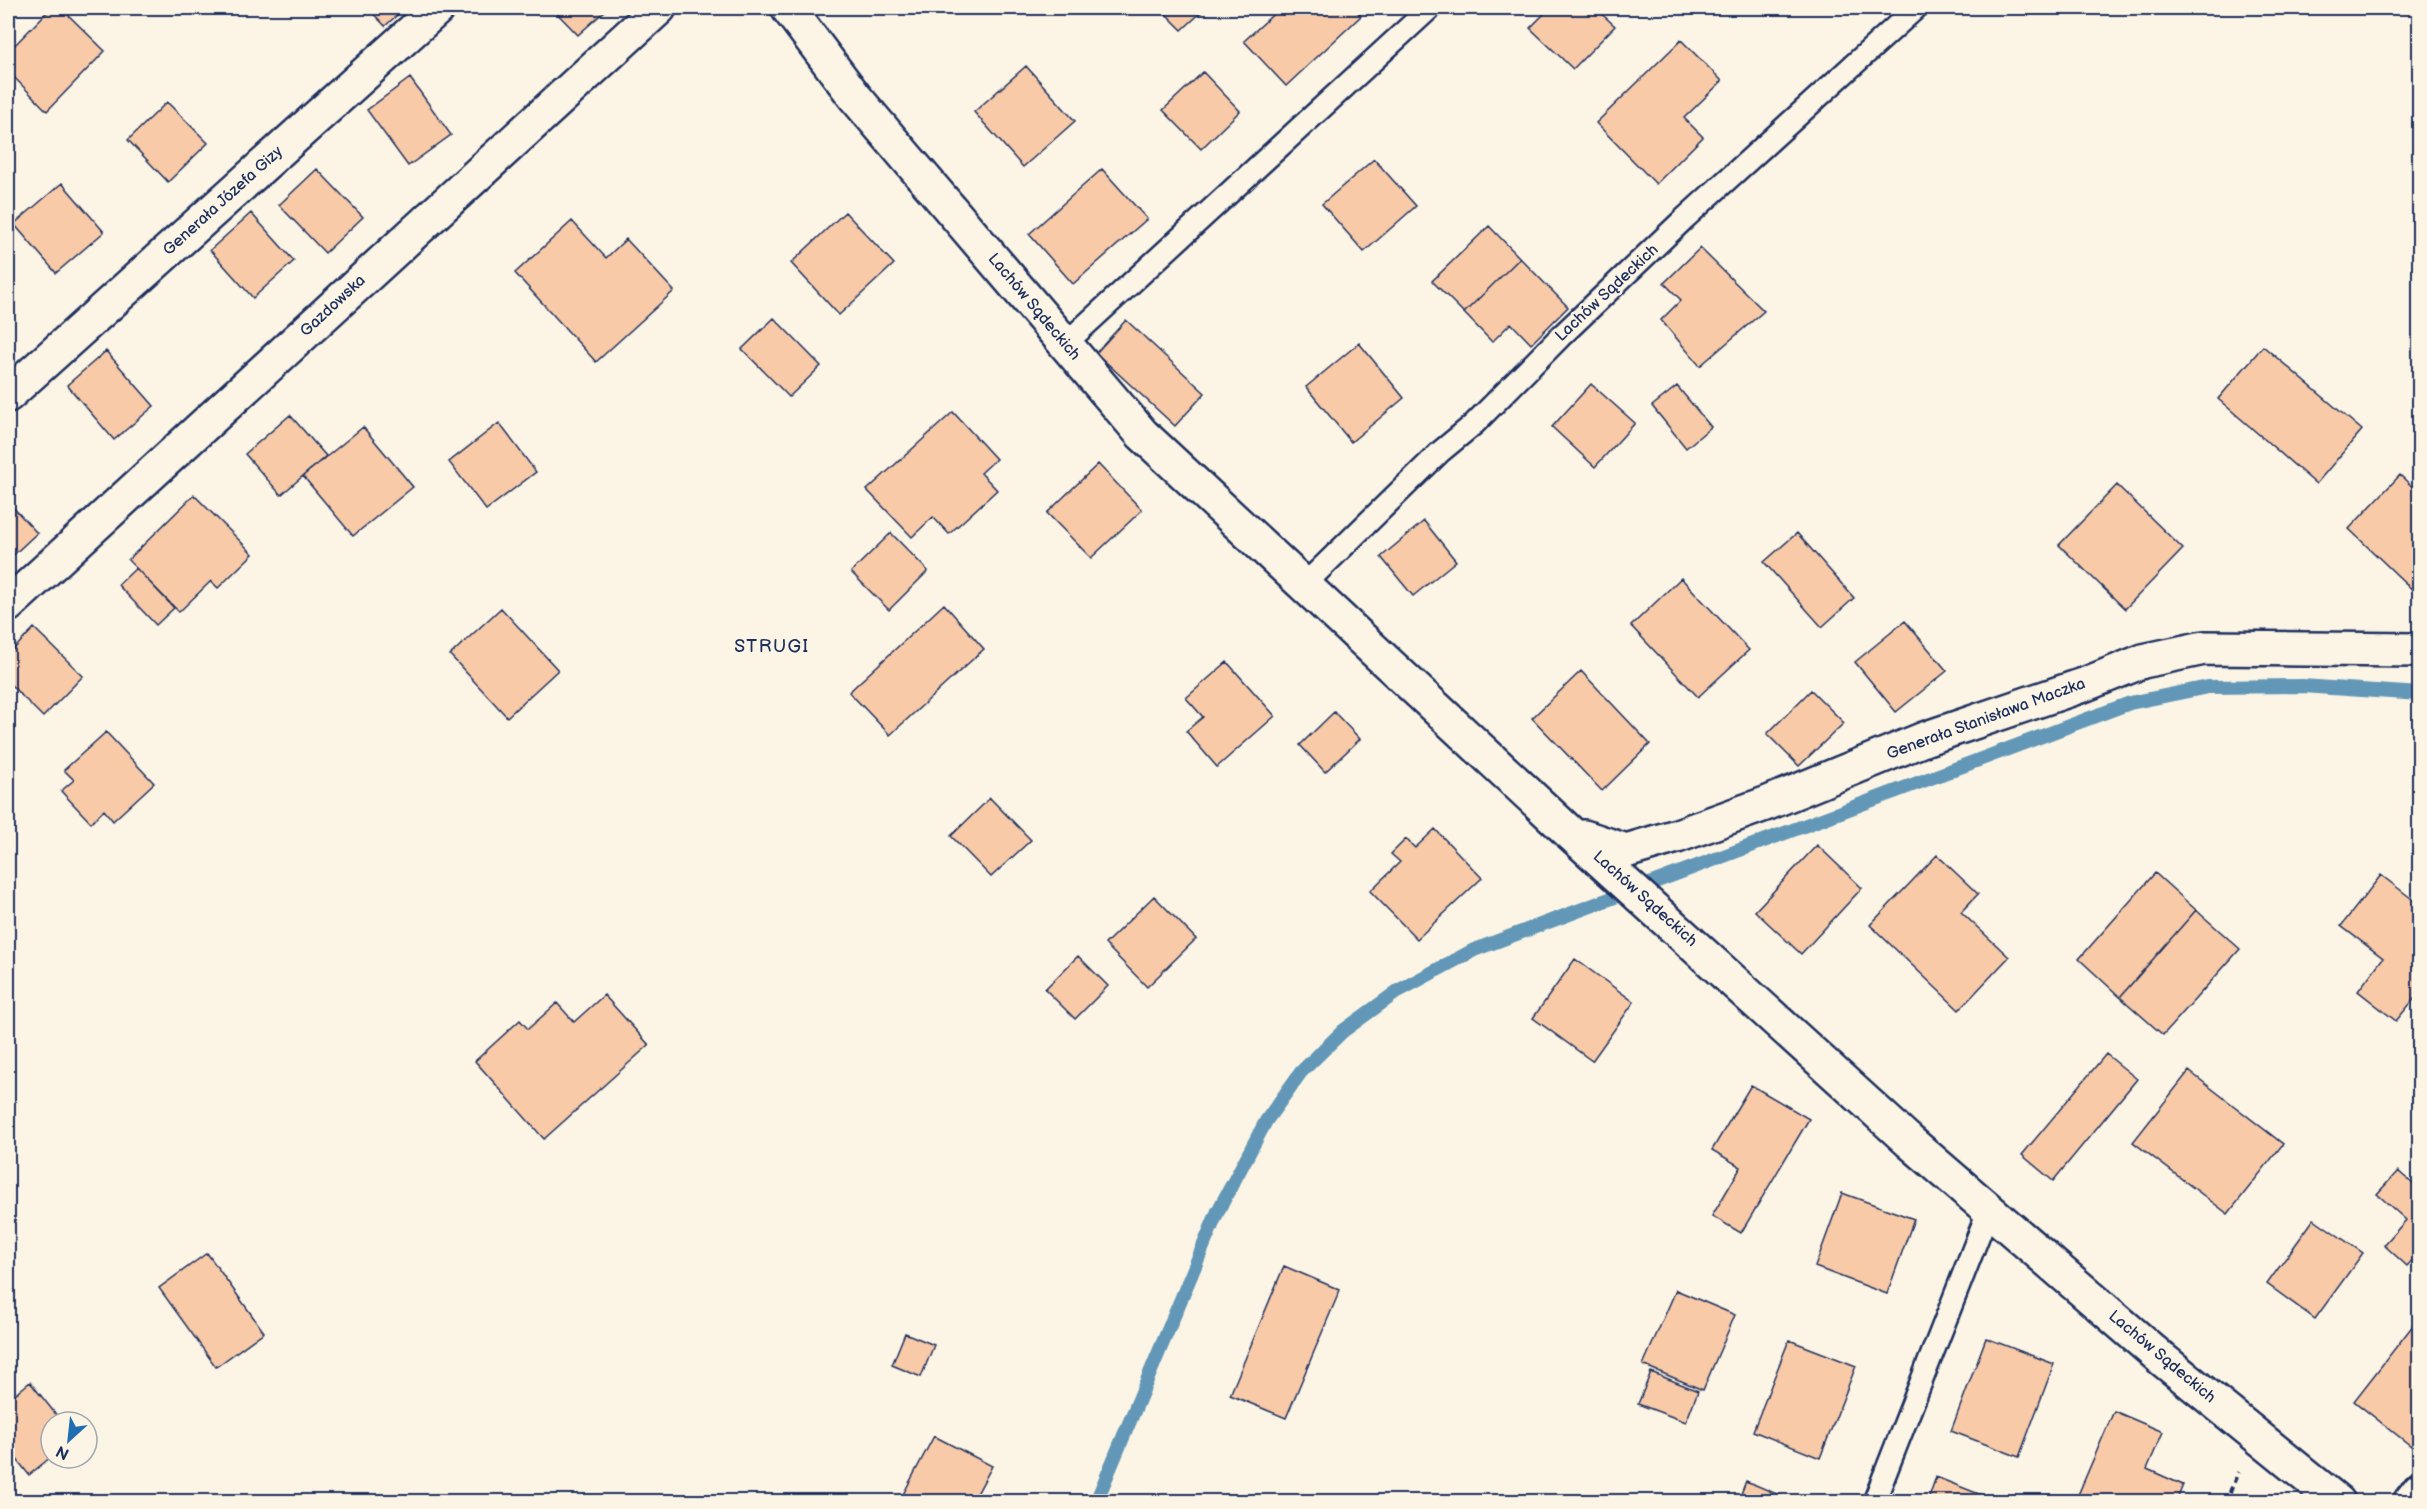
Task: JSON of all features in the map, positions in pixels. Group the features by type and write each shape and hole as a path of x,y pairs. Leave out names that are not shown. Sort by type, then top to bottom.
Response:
{"street":[{"name":"Generała Józefa Gizy","path":"8,395 438,8"},
{"name":"Gazdowska","path":"8,605 659,8"},
{"name":"Lachów Sądeckich","path":"788,8 855,97 1142,434 1568,831 1909,1141 2162,1359 2338,1502"},
{"name":"Generała Stanisława Maczka","path":"1568,831 1626,851 1677,836 1758,807 1924,739 2086,684 2143,660 2204,648 2420,650"},
{"path":"2410,1502 2420,1489"}],"lane":[{"path":"1065,345 1430,8"},
{"name":"Lachów Sądeckich","path":"1304,585 1440,452 1474,424 1560,337 1684,219 1916,8"},
{"path":"1874,1502 1989,1209"}],"building":[{"path":"51,8 61,8 105,51 47,111 8,71 8,52"},
{"path":"368,8 405,8 385,26"},
{"path":"552,8 608,8 578,35"},
{"path":"1160,8 1206,8 1182,30"},
{"path":"1280,8 1353,8 1361,16 1286,86 1244,41"},
{"path":"1550,8 1595,8 1615,26 1573,69 1530,28"},
{"path":"1681,40 1722,81 1684,118 1703,137 1656,184 1596,123"},
{"path":"1026,66 1075,121 1023,167 974,112"},
{"path":"1203,72 1240,111 1201,149 1163,110"},
{"path":"410,78 451,135 408,166 367,110"},
{"path":"167,102 208,143 168,182 128,140"},
{"path":"1374,159 1416,206 1364,252 1322,204"},
{"path":"317,169 363,217 325,253 279,205"},
{"path":"1102,169 1147,219 1073,284 1029,234"},
{"path":"62,183 104,232 56,273 14,224"},
{"path":"845,212 894,264 839,315 791,263"},
{"path":"251,213 294,261 253,298 210,250"},
{"path":"572,221 606,258 626,239 674,291 596,362 515,273"},
{"path":"1489,226 1520,258 1464,313 1432,281"},
{"path":"1700,248 1764,311 1700,366 1661,320 1681,300 1664,283"},
{"path":"1520,258 1568,307 1531,344 1511,323 1492,342 1464,313"},
{"path":"774,318 821,366 789,397 742,349"},
{"path":"1126,320 1205,393 1175,426 1096,353"},
{"path":"1359,343 1404,398 1351,442 1306,387"},
{"path":"2263,346 2362,430 2316,484 2218,399"},
{"path":"106,351 154,406 114,440 67,385"},
{"path":"1591,384 1635,423 1595,467 1552,427"},
{"path":"1677,386 1711,427 1686,448 1652,406"},
{"path":"953,412 996,459 981,473 997,490 949,534 933,517 912,537 867,490"},
{"path":"290,415 326,456 281,495 245,454"},
{"path":"499,423 536,472 486,510 449,462"},
{"path":"363,427 413,487 353,536 303,476"},
{"path":"1098,464 1142,510 1091,558 1047,513"},
{"path":"2400,475 2420,494 2420,597 2349,529"},
{"path":"2117,485 2183,549 2125,609 2059,545"},
{"path":"194,495 253,554 218,588 211,581 179,612 128,560"},
{"path":"10,504 37,533 8,560 8,506"},
{"path":"1424,521 1456,561 1413,596 1381,557"},
{"path":"891,533 928,571 889,610 851,572"},
{"path":"1797,533 1854,598 1822,627 1764,562"},
{"path":"136,568 174,608 156,625 118,585"},
{"path":"1681,578 1749,650 1698,697 1631,626"},
{"path":"944,604 984,649 890,735 849,692"},
{"path":"501,608 558,670 507,717 450,655"},
{"path":"1905,621 1947,671 1896,712 1855,662"},
{"path":"34,628 83,676 43,717 8,682 8,655"},
{"path":"1227,662 1275,716 1217,767 1186,731 1203,717 1186,698"},
{"path":"1581,671 1650,744 1602,791 1532,718"},
{"path":"1811,690 1844,723 1799,766 1767,734"},
{"path":"1334,712 1360,739 1325,772 1300,745"},
{"path":"106,732 154,783 113,821 104,810 91,823 61,791 74,780 64,770"},
{"path":"990,798 1031,840 991,877 951,836"},
{"path":"1435,829 1482,878 1417,939 1370,891 1400,862 1391,854 1406,839 1415,848"},
{"path":"1817,845 1862,888 1801,954 1755,911"},
{"path":"1937,855 1978,894 1961,912 2009,957 1959,1010 1870,925"},
{"path":"2155,873 2196,910 2120,997 2079,959"},
{"path":"2381,875 2420,905 2420,992 2396,1021 2358,991 2383,958 2341,926"},
{"path":"1154,896 1196,939 1147,987 1105,944"},
{"path":"2196,910 2240,949 2163,1035 2120,997"},
{"path":"1078,956 1108,986 1075,1019 1045,989"},
{"path":"1575,959 1634,1002 1592,1061 1533,1018"},
{"path":"604,995 649,1045 544,1139 475,1061 520,1020 528,1029 557,1003 574,1022"},
{"path":"2106,1054 2137,1079 2053,1181 2022,1155"},
{"path":"2189,1071 2283,1144 2228,1214 2133,1142"},
{"path":"1751,1085 1809,1119 1741,1233 1712,1216 1741,1167 1712,1150"},
{"path":"2398,1171 2420,1190 2420,1252 2407,1266 2384,1245 2406,1220 2377,1194"},
{"path":"1842,1193 1914,1219 1887,1294 1815,1267"},
{"path":"2314,1219 2363,1253 2315,1319 2267,1284"},
{"path":"207,1253 264,1332 216,1367 159,1288"},
{"path":"1284,1266 1340,1290 1286,1418 1230,1395"},
{"path":"1676,1290 1735,1315 1703,1390 1643,1365"},
{"path":"2414,1324 2420,1328 2420,1435 2411,1446 2354,1401"},
{"path":"905,1333 934,1345 921,1377 892,1365"},
{"path":"1986,1338 2054,1364 2019,1457 1951,1431"},
{"path":"1789,1340 1856,1366 1820,1458 1753,1431"},
{"path":"1651,1372 1698,1391 1686,1422 1638,1404"},
{"path":"30,1382 52,1410 39,1410 39,1467 29,1475 8,1448 8,1400"},
{"path":"2114,1411 2163,1432 2147,1469 2183,1485 2176,1502 2075,1502"},
{"path":"934,1436 992,1466 977,1494 993,1502 899,1502"},
{"path":"1936,1477 1999,1502 1927,1502"},
{"path":"1746,1481 1796,1502 1738,1502"}],"waterway":[{"path":"1096,1502 1218,1211 1266,1121 1301,1072 1343,1031 1398,991 1474,950 2130,703 2208,687 2302,686 2420,694"}],"district":[{"name":"STRUGI","path":"772,646"}]}
